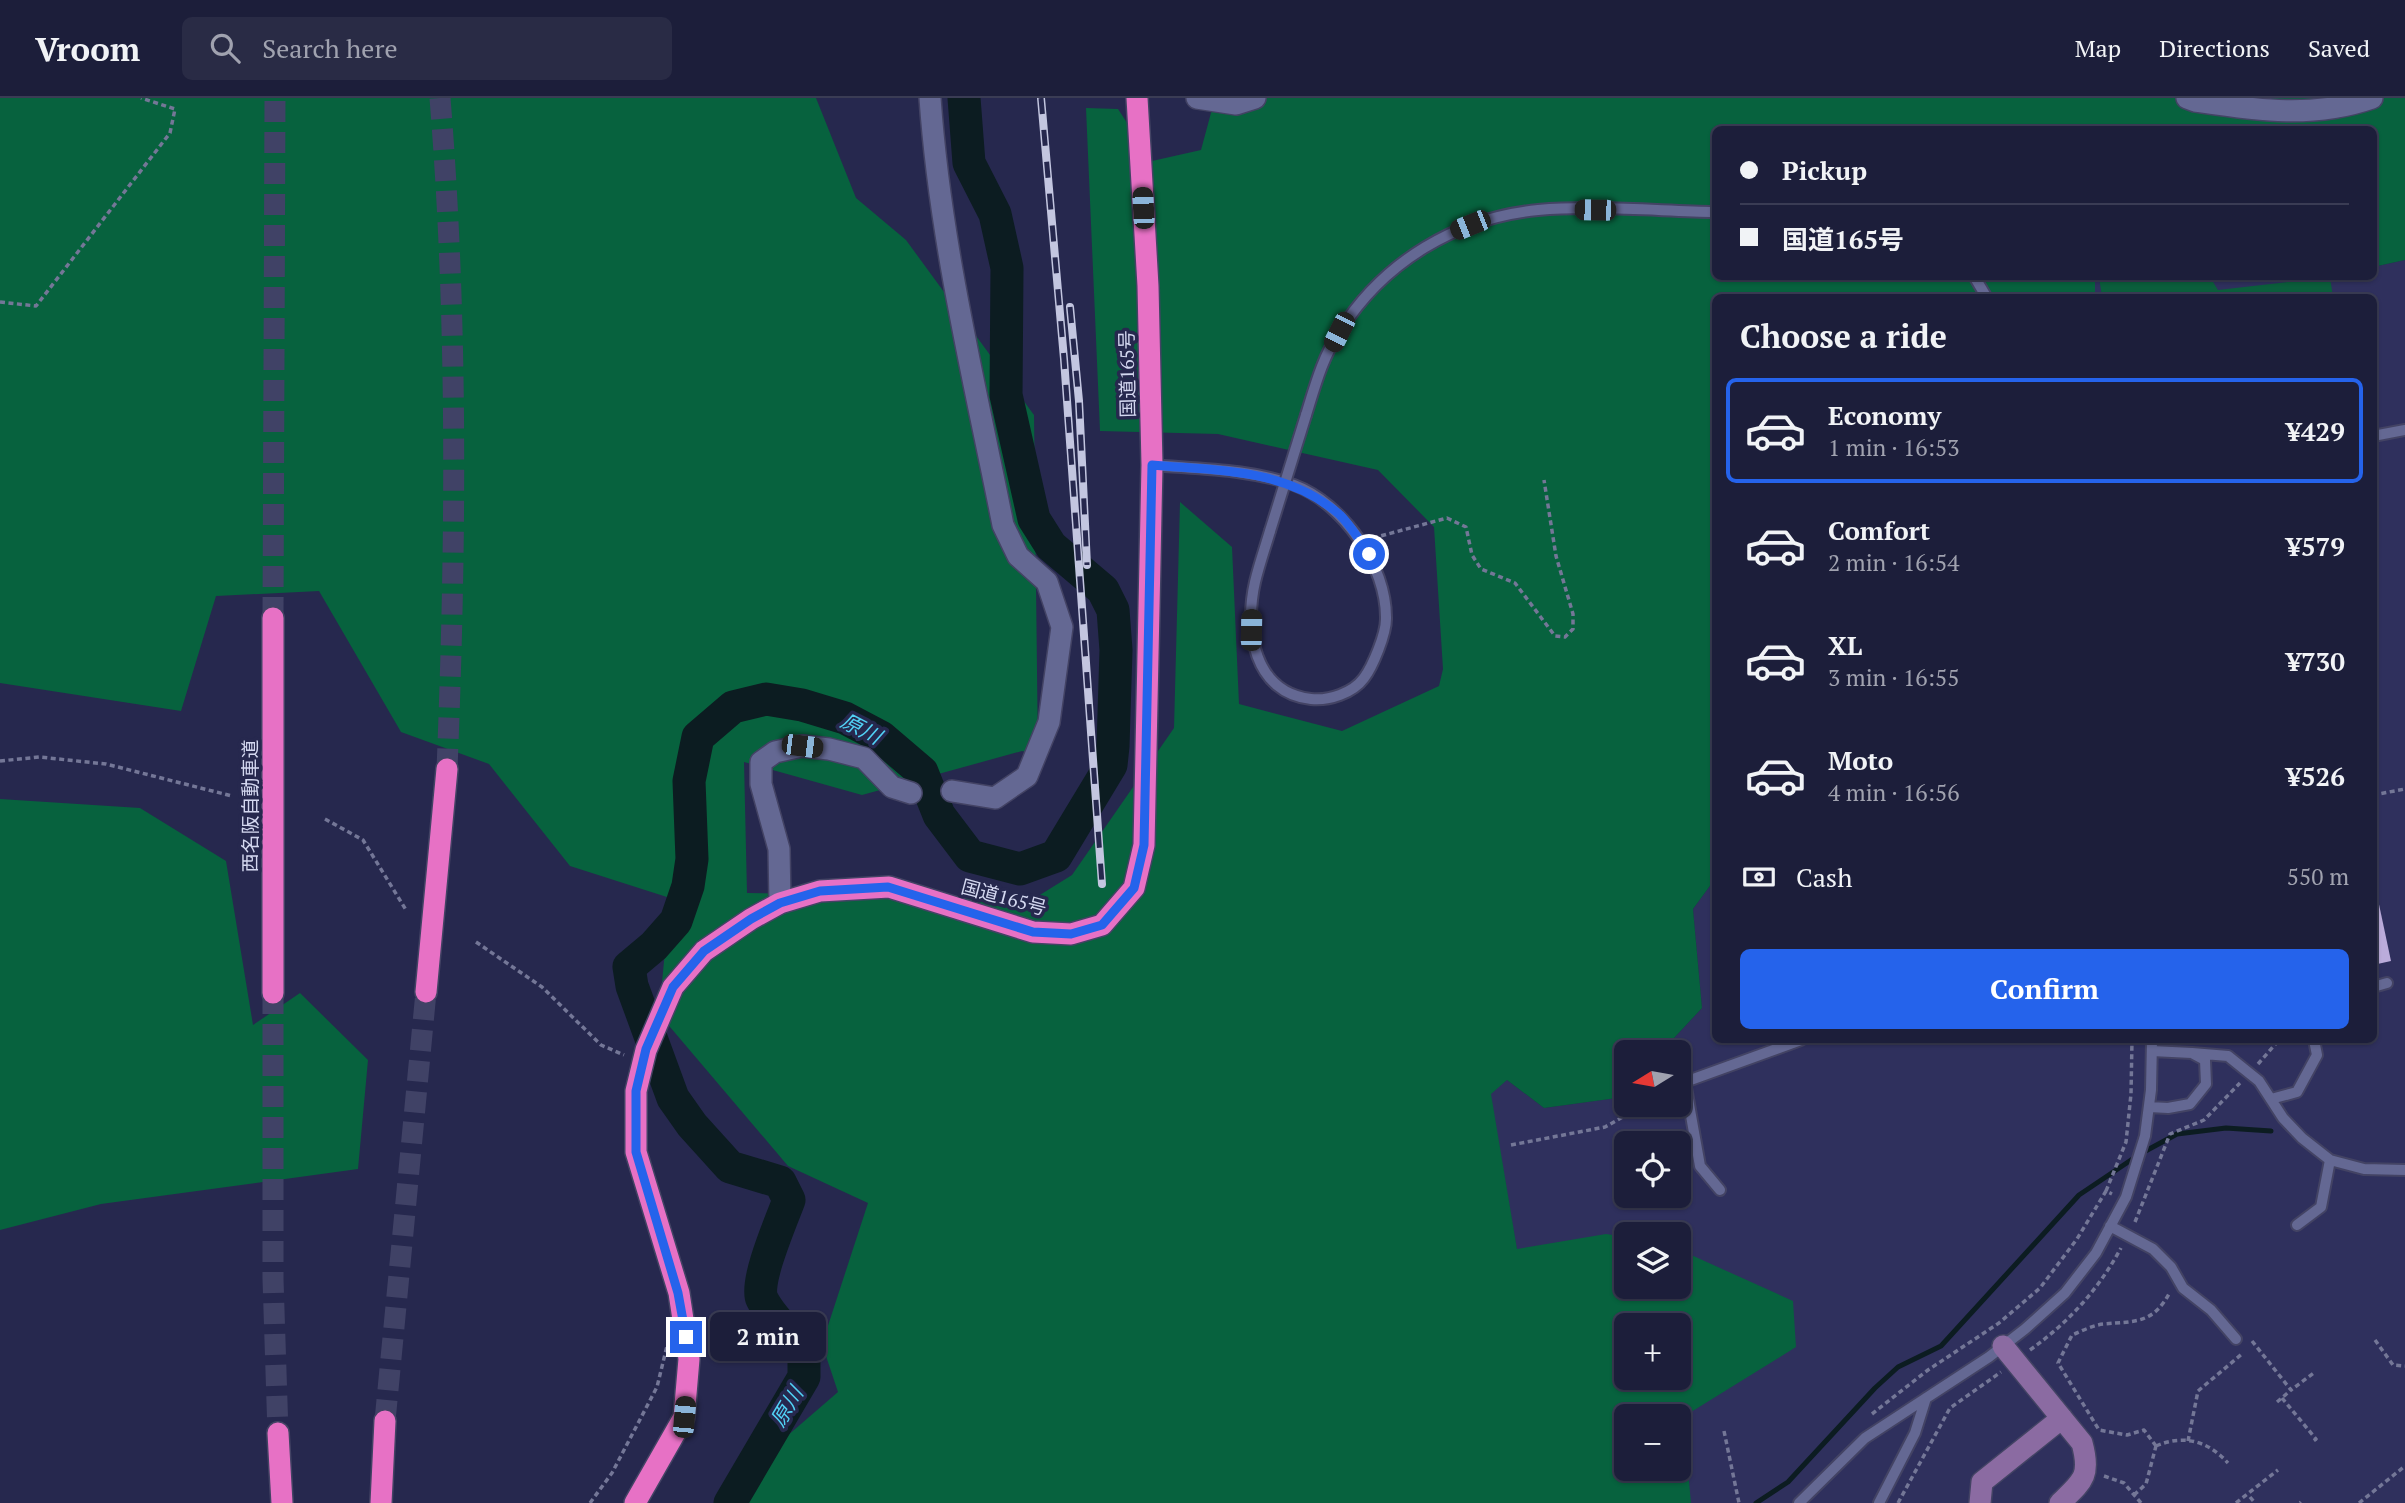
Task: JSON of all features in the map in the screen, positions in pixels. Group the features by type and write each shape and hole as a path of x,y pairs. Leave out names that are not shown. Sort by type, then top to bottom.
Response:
{"highway":[{"name":"国道165号","path":"635,1503 684,1417 689,1359 678,1293 636,1152 636,1091 644,1056 673,987 704,951 751,919 780,903 820,891 888,887 1033,932 1071,934 1102,925 1134,888 1144,845 1152,465 1148,286 1137,98"},
{"name":"西名阪自動車道","path":"273,618 273,993"},
{"path":"426,992 447,769"},
{"path":"382,1503 385,1421"},
{"path":"278,1433 282,1503"}],"street":[{"path":"930,98 933,150 949,253 1003,525 1018,556 1048,582 1062,627 1049,722 1027,776 995,798 952,791"},
{"path":"1197,98 1236,104 1255,98"},
{"path":"2187,98 2263,112 2308,112 2372,98"},
{"path":"780,903 779,849 761,784 761,762 775,752 802,746 829,750 864,758 892,787 911,793"},
{"path":"2006,1356 2082,1443 2087,1462 2083,1481 2060,1503"},
{"path":"1980,1503 1982,1482 2062,1418"}],"lane":[{"path":"1152,465 1265,476 1298,486 1340,516 1369,554 1381,582 1387,620 1378,649 1363,680 1342,695 1317,699 1296,697 1274,685 1258,660 1251,630 1255,584 1270,531 1306,415 1320,369 1339,332 1363,299 1389,272 1442,237 1505,215 1540,210 1712,212"},
{"path":"2377,435 2405,430"},
{"path":"2377,986 2387,984"},
{"path":"1720,1190 1700,1166 1685,1083 1793,1043"},
{"path":"2271,1099 2297,1092 2317,1055 2315,1043"},
{"path":"1800,1503 1865,1438 1926,1398 2006,1356 2025,1329 2065,1293 2096,1253 2126,1197 2145,1136 2152,1045 2192,1053 2228,1056 2259,1081 2292,1128 2330,1160 2364,1169 2405,1170"},
{"path":"2149,1107 2168,1108 2190,1104 2206,1084 2206,1060 2192,1053"},
{"path":"2297,1225 2321,1207 2330,1160"},
{"path":"2110,1226 2153,1249 2183,1288 2211,1310 2236,1339"},
{"path":"1879,1503 1915,1433 1926,1398"}],"path":[{"path":"0,303 36,306 170,133 175,109 141,98"},
{"path":"1360,541 1447,517 1466,527 1472,555 1481,569 1515,583 1555,636 1565,637 1573,629 1573,614 1556,556 1544,480"},
{"path":"0,761 40,757 106,764 232,796"},
{"path":"2377,794 2405,789"},
{"path":"325,818 363,840 406,910"},
{"path":"476,942 542,987 601,1045 644,1056"},
{"path":"1865,1419 1928,1370 1999,1323 2040,1288 2077,1239 2106,1191 2126,1142 2131,1094 2132,1043"},
{"path":"2264,1057 2276,1043"},
{"path":"2131,1230 2141,1211 2170,1133 2204,1121 2241,1082"},
{"path":"1511,1145 1605,1127 1623,1117"},
{"path":"2106,1191 2115,1195"},
{"path":"2023,1355 2058,1327 2093,1293 2124,1243"},
{"path":"2156,1446 2144,1430 2127,1435 2099,1430 2058,1363 2071,1335 2101,1324 2136,1323 2162,1307 2177,1277"},
{"path":"590,1503 612,1473 657,1387 670,1333"},
{"path":"2375,1340 2393,1365 2405,1366"},
{"path":"2252,1341 2291,1390"},
{"path":"1898,1503 1950,1408 2006,1356"},
{"path":"2277,1402 2315,1372"},
{"path":"2282,1398 2316,1439 2312,1443"},
{"path":"1724,1432 1739,1503"},
{"path":"2156,1446 2170,1440 2197,1442 2216,1450 2228,1463"},
{"path":"2134,1495 2146,1484 2156,1446"},
{"path":"2359,1503 2405,1466"},
{"path":"2236,1503 2278,1470"},
{"path":"2096,1474 2124,1483 2141,1503"},
{"path":"2250,1497 2255,1503"}],"shaded area":[{"path":"2405,260 2405,1503 1560,1503 1490,1093 1507,1080 1544,1108 1614,1098 1614,1117 1691,1117 1691,1040 1672,1040 1702,1008 1693,909 1712,883 1712,1043 2377,1043 2377,294 1985,294 2031,280 2377,280 2377,266"}],"green space":[{"path":"0,98 816,98 856,198 906,240 1034,415 1038,755 1022,751 862,795 744,762 747,893 1035,898 1072,875 1174,728 1180,502 1232,547 1239,704 1342,731 1439,686 1443,669 1434,527 1378,470 1218,434 1100,431 1086,108 1118,109 1152,161 1201,150 1215,98 2405,98 2405,260 2377,266 2377,126 1712,126 1712,280 2095,280 2095,294 1712,294 1712,883 1693,909 1702,1008 1672,1040 1614,1040 1614,1098 1544,1108 1507,1080 1491,1094 1517,1249 1606,1234 1614,1235 1614,1299 1691,1299 1691,1255 1793,1301 1796,1347 1691,1412 1691,1404 1614,1404 1614,1481 1689,1481 1691,1503 744,1503 772,1449 838,1392 822,1344 868,1203 788,1166 659,1014 670,898 570,866 489,764 401,732 319,591 216,596 181,711 0,683"},
{"path":"2099,280 2212,280 2218,290 2304,280 2330,280 2333,294 2102,294"},
{"path":"0,799 140,808 226,861 253,1025 300,993 368,1060 358,1169 101,1204 0,1230"}],"building":[{"path":"2377,895 2391,961 2377,964"}],"waterway":[{"name":"原川","path":"730,1503 804,1377 804,1350 770,1313 762,1299 761,1291 770,1251 789,1200 780,1182 730,1167 692,1125 673,1098 632,986 629,967 654,946 676,921 688,886 692,859 689,781 698,737 733,707 766,699 802,705 845,718 881,737 922,772 939,815 970,856 1020,869 1056,856 1111,765 1116,650 1113,610 1103,590 1051,546 1034,519 1006,395 1007,268 995,214 969,163 964,98"},
{"path":"1756,1503 1788,1482 1875,1388 1898,1367 1941,1346 2079,1195 2140,1154 2177,1134 2226,1128 2271,1131"}],"tunnel":[{"path":"273,618 275,98"},
{"path":"440,98 450,266 454,434 447,769"},
{"path":"385,1421 426,992"},
{"path":"273,993 273,1279 278,1433"}],"railway":[{"path":"1041,98 1064,359 1102,884"},
{"path":"1070,307 1079,401 1087,565"}],"route":[{"path":"686,1337 678,1293 636,1152 636,1091 646,1049 673,987 704,951 780,903 820,891 888,887 1033,932 1071,934 1102,925 1134,888 1144,845 1152,465 1265,476 1298,486 1340,516 1369,554"}]}
